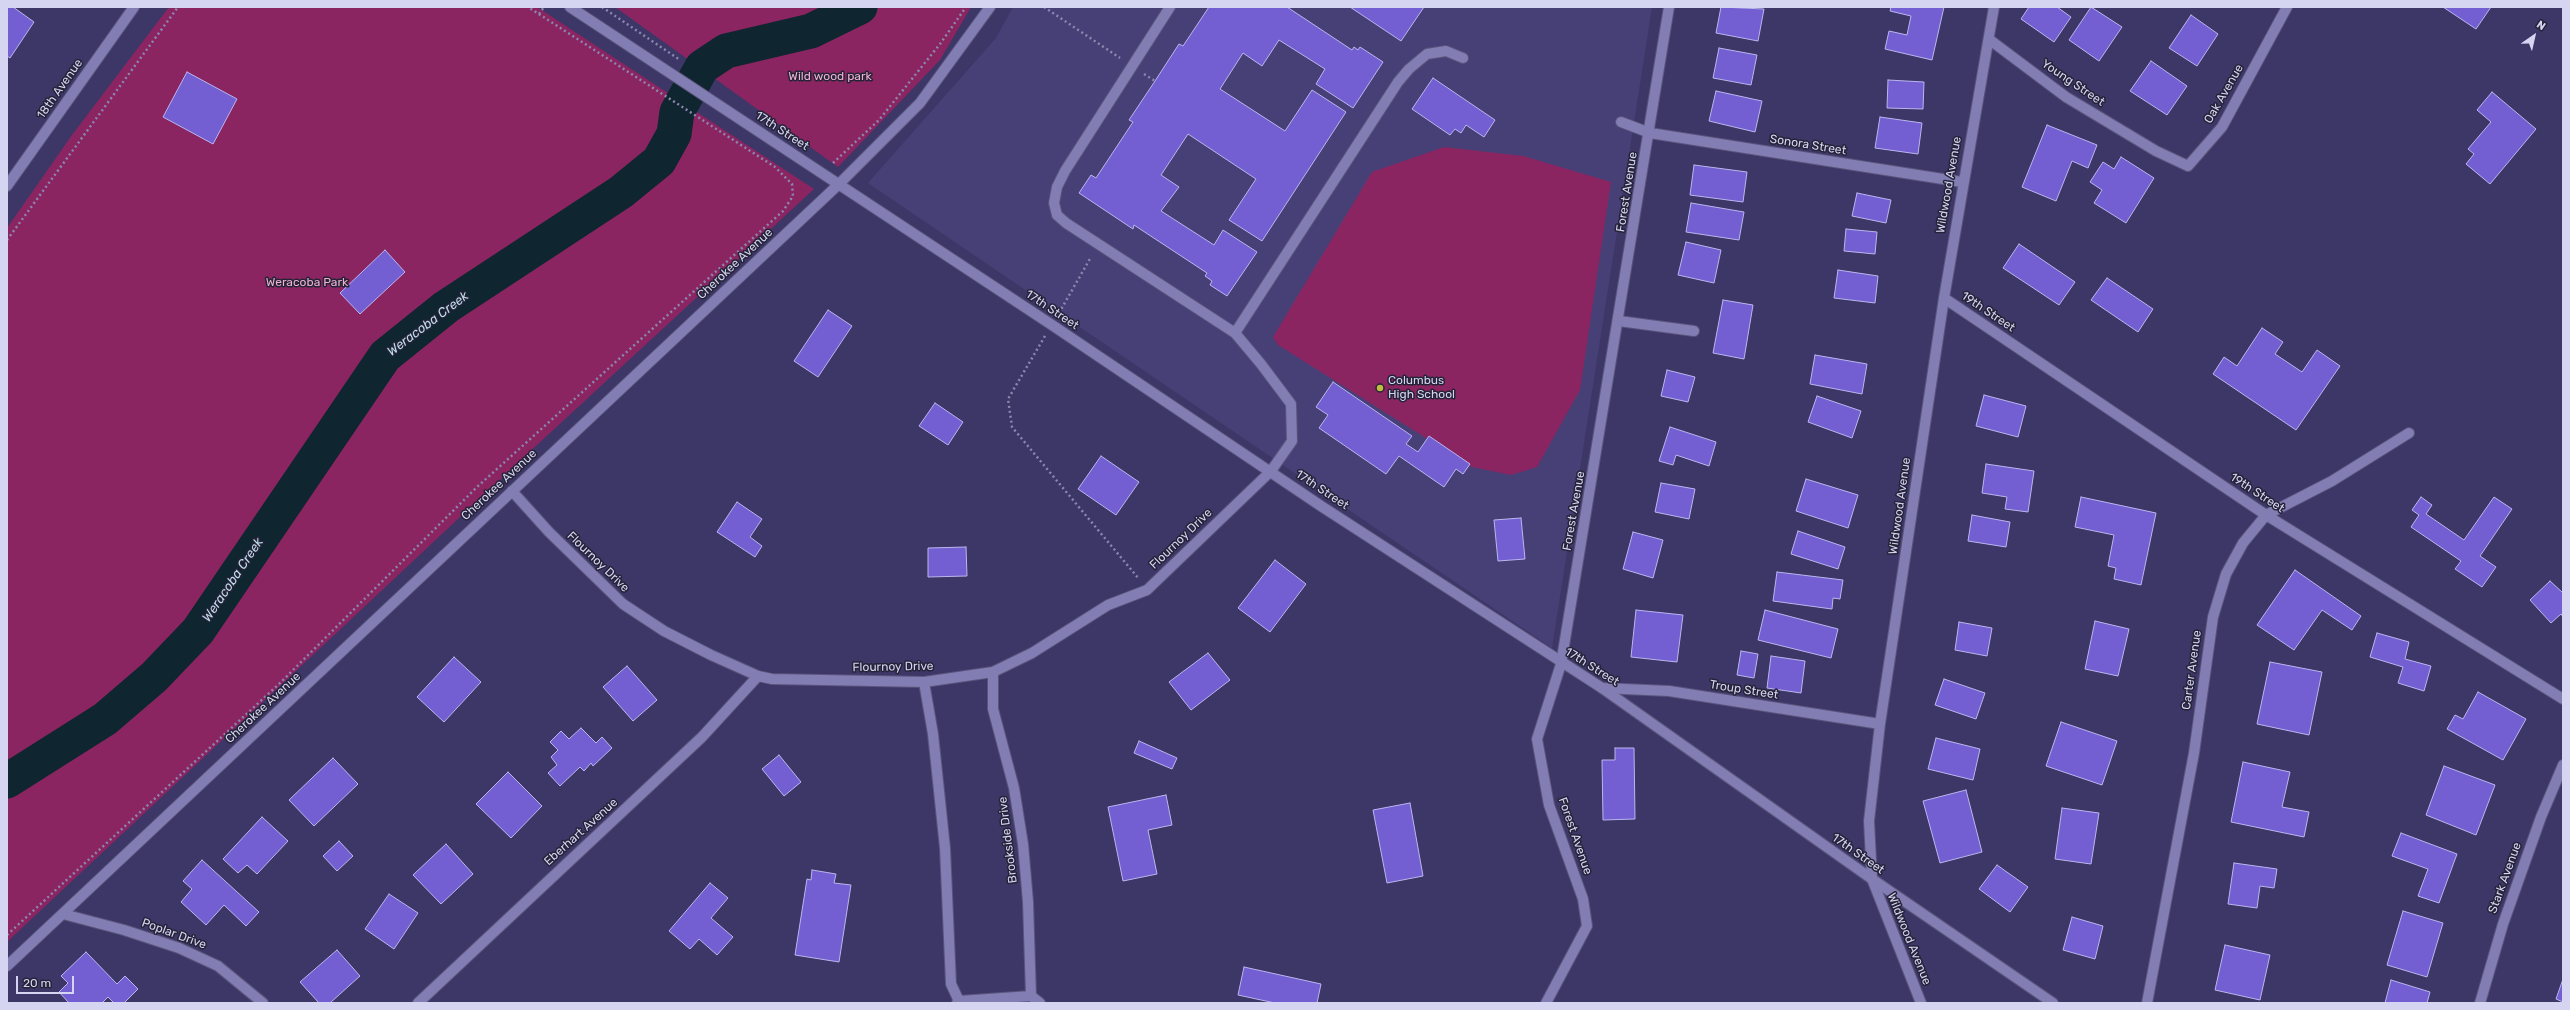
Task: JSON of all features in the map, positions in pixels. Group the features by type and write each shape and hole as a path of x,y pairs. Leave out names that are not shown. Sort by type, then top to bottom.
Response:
{"street":[{"name":"18th Avenue","path":"8,181 134,7"},
{"name":"17th Street","path":"570,7 1052,325 1321,506 1561,664 1602,688 1872,880 2053,1003"},
{"name":"Cherokee Avenue","path":"7,966 839,184 920,103 990,7"},
{"name":"Flournoy Drive","path":"512,491 549,532 622,604 664,631 758,676 772,679 924,682 993,672 1032,653 1108,605 1147,590 1271,471 1292,441 1291,404 1235,334 1098,244 1057,215 1054,202 1057,187 1065,171 1170,7"},
{"name":"Forest Avenue","path":"1546,1003 1587,926 1583,899 1549,805 1537,739 1561,664 1650,133 1669,7"},
{"name":"Wildwood Avenue","path":"1920,1003 1872,880 1870,821 1880,724 1944,298 1962,182 1990,40 1994,7"},
{"name":"Oak Avenue","path":"2144,144 2188,166 2222,127 2286,7"},
{"name":"Young Street","path":"1990,40 2066,97 2144,144"},
{"path":"1235,334 1398,82 1409,69 1427,54 1446,51 1463,58"},
{"name":"Sonora Street","path":"1621,122 1650,133 1962,182"},
{"name":"19th Street","path":"1944,298 2266,515 2563,699"},
{"path":"1619,321 1694,331"},
{"name":"Carter Avenue","path":"2147,1003 2193,761 2213,617 2226,574 2243,542 2266,515 2332,481 2409,433"},
{"name":"Brookside Drive","path":"993,672 993,709 1014,788 1023,844 1028,902 1031,996"},
{"name":"Eberhart Avenue","path":"418,1003 702,737 758,676"},
{"path":"924,682 932,734 945,848 951,984 958,1002 1031,996 1040,1003"},
{"name":"Troup Street","path":"1602,688 1668,691 1880,724"},
{"name":"Stark Avenue","path":"2480,1003 2503,924 2541,817 2563,765"},
{"name":"Poplar Drive","path":"63,914 124,930 179,948 218,966 263,1003"}],"path":[{"path":"7,240 178,7"},
{"path":"7,935 279,684 477,488 783,211 793,196 792,184 775,167 528,7"},
{"path":"539,14 544,7"},
{"path":"602,7 681,60"},
{"path":"832,163 879,120 940,44 966,7"},
{"path":"1044,7 1104,47"},
{"path":"1146,75 1155,81"},
{"path":"1098,244 1008,399 1012,427 1147,590"}],"shaded area":[{"name":"Columbus High School","path":"1013,7 1652,7 1552,648 868,183 996,38"}],"green space":[{"name":"Weracoba Park","path":"169,7 537,7 814,189 524,457 7,942 7,228 72,135"},
{"name":"Wild wood park","path":"615,7 971,7 940,60 838,167"},
{"path":"1444,147 1523,156 1611,182 1580,390 1537,467 1511,475 1472,467 1278,345 1273,337 1372,172"}],"building":[{"path":"7,7 13,7 34,22 10,58 7,56"},
{"path":"1209,7 1287,7 1352,50 1354,47 1358,50 1360,47 1383,62 1353,108 1316,84 1325,69 1279,40 1262,66 1243,53 1220,89 1285,131 1312,90 1346,112 1262,241 1229,220 1256,179 1188,134 1161,175 1179,187 1161,211 1214,245 1223,230 1257,252 1227,296 1210,285 1212,281 1205,276 1207,273 1134,225 1133,229 1079,193 1091,175 1096,178 1133,122 1129,120 1179,44 1183,46"},
{"path":"1350,7 1424,7 1401,41"},
{"path":"1721,7 1764,9 1758,41 1716,33"},
{"path":"1891,7 1944,7 1932,60 1885,49 1889,31 1907,35 1911,16 1890,11"},
{"path":"2029,7 2057,7 2071,17 2054,42 2021,19"},
{"path":"2091,7 2122,27 2099,61 2069,40"},
{"path":"2443,7 2491,7 2476,29"},
{"path":"2191,15 2218,34 2197,66 2169,48"},
{"path":"1719,48 1757,55 1751,85 1713,78"},
{"path":"2151,61 2187,86 2167,115 2130,91"},
{"path":"187,72 237,99 213,144 163,117"},
{"path":"1433,78 1495,120 1484,137 1466,125 1461,133 1455,129 1450,135 1412,109"},
{"path":"1888,80 1924,82 1923,109 1887,108"},
{"path":"1716,91 1762,101 1755,132 1709,121"},
{"path":"2492,92 2536,129 2490,184 2466,164 2474,154 2468,149 2491,122 2477,110"},
{"path":"1880,117 1922,123 1918,154 1875,148"},
{"path":"2047,125 2097,145 2088,168 2072,161 2056,201 2022,187"},
{"path":"2121,157 2154,178 2126,223 2094,203 2102,190 2090,182 2103,162 2114,169"},
{"path":"1694,165 1747,172 1743,202 1690,195"},
{"path":"1857,193 1891,200 1886,223 1852,216"},
{"path":"1691,203 1744,212 1739,240 1686,232"},
{"path":"1846,229 1877,232 1875,254 1844,251"},
{"path":"1686,242 1721,250 1714,283 1678,275"},
{"path":"2019,244 2075,282 2059,305 2003,268"},
{"path":"385,250 405,272 360,314 340,293"},
{"path":"1838,270 1878,276 1875,303 1834,298"},
{"path":"2107,278 2153,309 2138,332 2091,300"},
{"path":"1723,300 1753,305 1744,359 1713,353"},
{"path":"828,310 852,326 818,377 794,361"},
{"path":"2262,328 2283,342 2275,354 2302,372 2317,350 2340,366 2296,430 2213,374 2224,357 2237,366"},
{"path":"1815,355 1867,364 1862,394 1810,384"},
{"path":"1667,370 1695,377 1688,402 1661,396"},
{"path":"1333,382 1412,436 1406,444 1418,452 1429,436 1470,464 1463,474 1456,469 1444,487 1399,456 1386,474 1319,428 1328,415 1316,407"},
{"path":"1984,395 2026,406 2018,437 1976,426"},
{"path":"1817,396 1861,411 1852,438 1808,422"},
{"path":"935,403 963,422 948,445 919,426"},
{"path":"1670,427 1716,442 1709,466 1676,455 1673,465 1659,461"},
{"path":"1101,456 1139,482 1116,515 1078,489"},
{"path":"1986,464 2034,471 2028,512 2005,509 2007,497 1982,493"},
{"path":"1806,479 1858,495 1848,528 1796,511"},
{"path":"1661,483 1695,489 1689,519 1655,512"},
{"path":"2081,497 2156,513 2141,585 2114,579 2116,568 2108,566 2114,535 2075,527"},
{"path":"2421,497 2432,505 2426,514 2464,540 2494,497 2512,509 2480,556 2496,567 2482,587 2455,569 2461,561 2411,527 2419,515 2412,510"},
{"path":"737,502 762,519 750,537 762,546 755,557 717,532"},
{"path":"1972,515 2010,522 2006,547 1968,541"},
{"path":"1521,518 1525,559 1498,561 1494,520"},
{"path":"1798,531 1845,547 1838,569 1791,554"},
{"path":"1633,532 1663,540 1653,578 1623,569"},
{"path":"966,547 967,576 928,577 928,548"},
{"path":"1275,560 1306,584 1270,632 1238,608"},
{"path":"2295,570 2361,616 2352,630 2322,610 2294,650 2257,625"},
{"path":"1777,572 1843,580 1840,599 1833,598 1832,609 1773,601"},
{"path":"2550,581 2563,593 2563,617 2561,614 2551,623 2530,600"},
{"path":"1636,610 1683,615 1677,662 1631,657"},
{"path":"1765,610 1838,629 1831,658 1758,640"},
{"path":"2095,621 2129,629 2118,676 2085,669"},
{"path":"1959,622 1992,628 1987,656 1955,650"},
{"path":"2377,633 2409,642 2405,659 2431,666 2424,691 2398,683 2403,667 2370,657"},
{"path":"1741,651 1758,654 1754,678 1737,675"},
{"path":"1208,653 1230,680 1191,710 1169,682"},
{"path":"1771,656 1805,661 1801,693 1767,688"},
{"path":"454,657 481,682 444,722 417,697"},
{"path":"2270,662 2322,672 2309,735 2257,724"},
{"path":"627,666 657,700 633,721 603,687"},
{"path":"1944,679 1985,693 1976,719 1935,705"},
{"path":"2478,692 2526,719 2503,760 2447,729 2455,715 2463,719"},
{"path":"2061,722 2117,741 2102,785 2046,766"},
{"path":"581,728 596,743 602,737 612,748 593,766 591,763 584,771 580,767 560,786 548,773 557,765 551,757 558,750 550,742 561,731 569,739"},
{"path":"1936,738 1980,749 1973,780 1928,769"},
{"path":"1139,741 1177,758 1172,769 1134,753"},
{"path":"1615,748 1634,748 1635,819 1603,820 1602,760 1615,760"},
{"path":"779,755 801,782 784,796 762,769"},
{"path":"333,758 358,784 314,826 289,800"},
{"path":"2243,762 2290,772 2282,807 2309,812 2304,837 2231,822"},
{"path":"2444,766 2495,785 2476,835 2426,815"},
{"path":"508,772 542,806 511,838 476,804"},
{"path":"1966,790 1982,852 1940,863 1923,801"},
{"path":"1166,795 1172,825 1148,830 1157,874 1123,881 1108,807"},
{"path":"1410,803 1423,876 1387,883 1373,810"},
{"path":"2062,808 2099,813 2091,864 2055,859"},
{"path":"262,817 288,841 257,874 247,865 238,873 223,859"},
{"path":"2401,833 2457,854 2439,903 2418,896 2428,869 2392,856"},
{"path":"339,841 353,856 337,871 323,856"},
{"path":"446,844 473,874 441,904 413,875"},
{"path":"202,860 259,912 246,926 224,905 206,925 181,902 192,889 183,881"},
{"path":"2234,863 2277,869 2274,888 2260,886 2257,908 2228,904"},
{"path":"1997,865 2028,887 2010,912 1979,889"},
{"path":"812,870 836,874 834,883 851,885 839,962 795,955 807,879 811,880"},
{"path":"710,883 728,898 711,918 733,937 717,955 699,939 690,949 669,931"},
{"path":"389,894 418,913 394,949 365,929"},
{"path":"2403,911 2443,923 2427,977 2387,965"},
{"path":"2072,917 2103,926 2095,959 2063,950"},
{"path":"2225,945 2270,955 2260,1000 2215,990"},
{"path":"337,950 360,976 330,1003 319,1003 300,982"},
{"path":"86,952 117,984 125,976 138,989 124,1003 114,1003 108,997 102,1003 69,1003 59,992 68,983 61,976"},
{"path":"1244,967 1321,984 1317,1003 1275,1003 1238,995"},
{"path":"2563,979 2563,1002 2556,999"},
{"path":"2391,980 2430,992 2427,1003 2385,1003"}],"waterway":[{"name":"Weracoba Creek","path":"7,781 105,719 154,677 198,631 385,356 446,307 621,192 659,161 674,134 677,112 702,67 726,51 811,31 860,7"}],"place":[{"name":"Columbus High School","path":"1380,388"}]}
